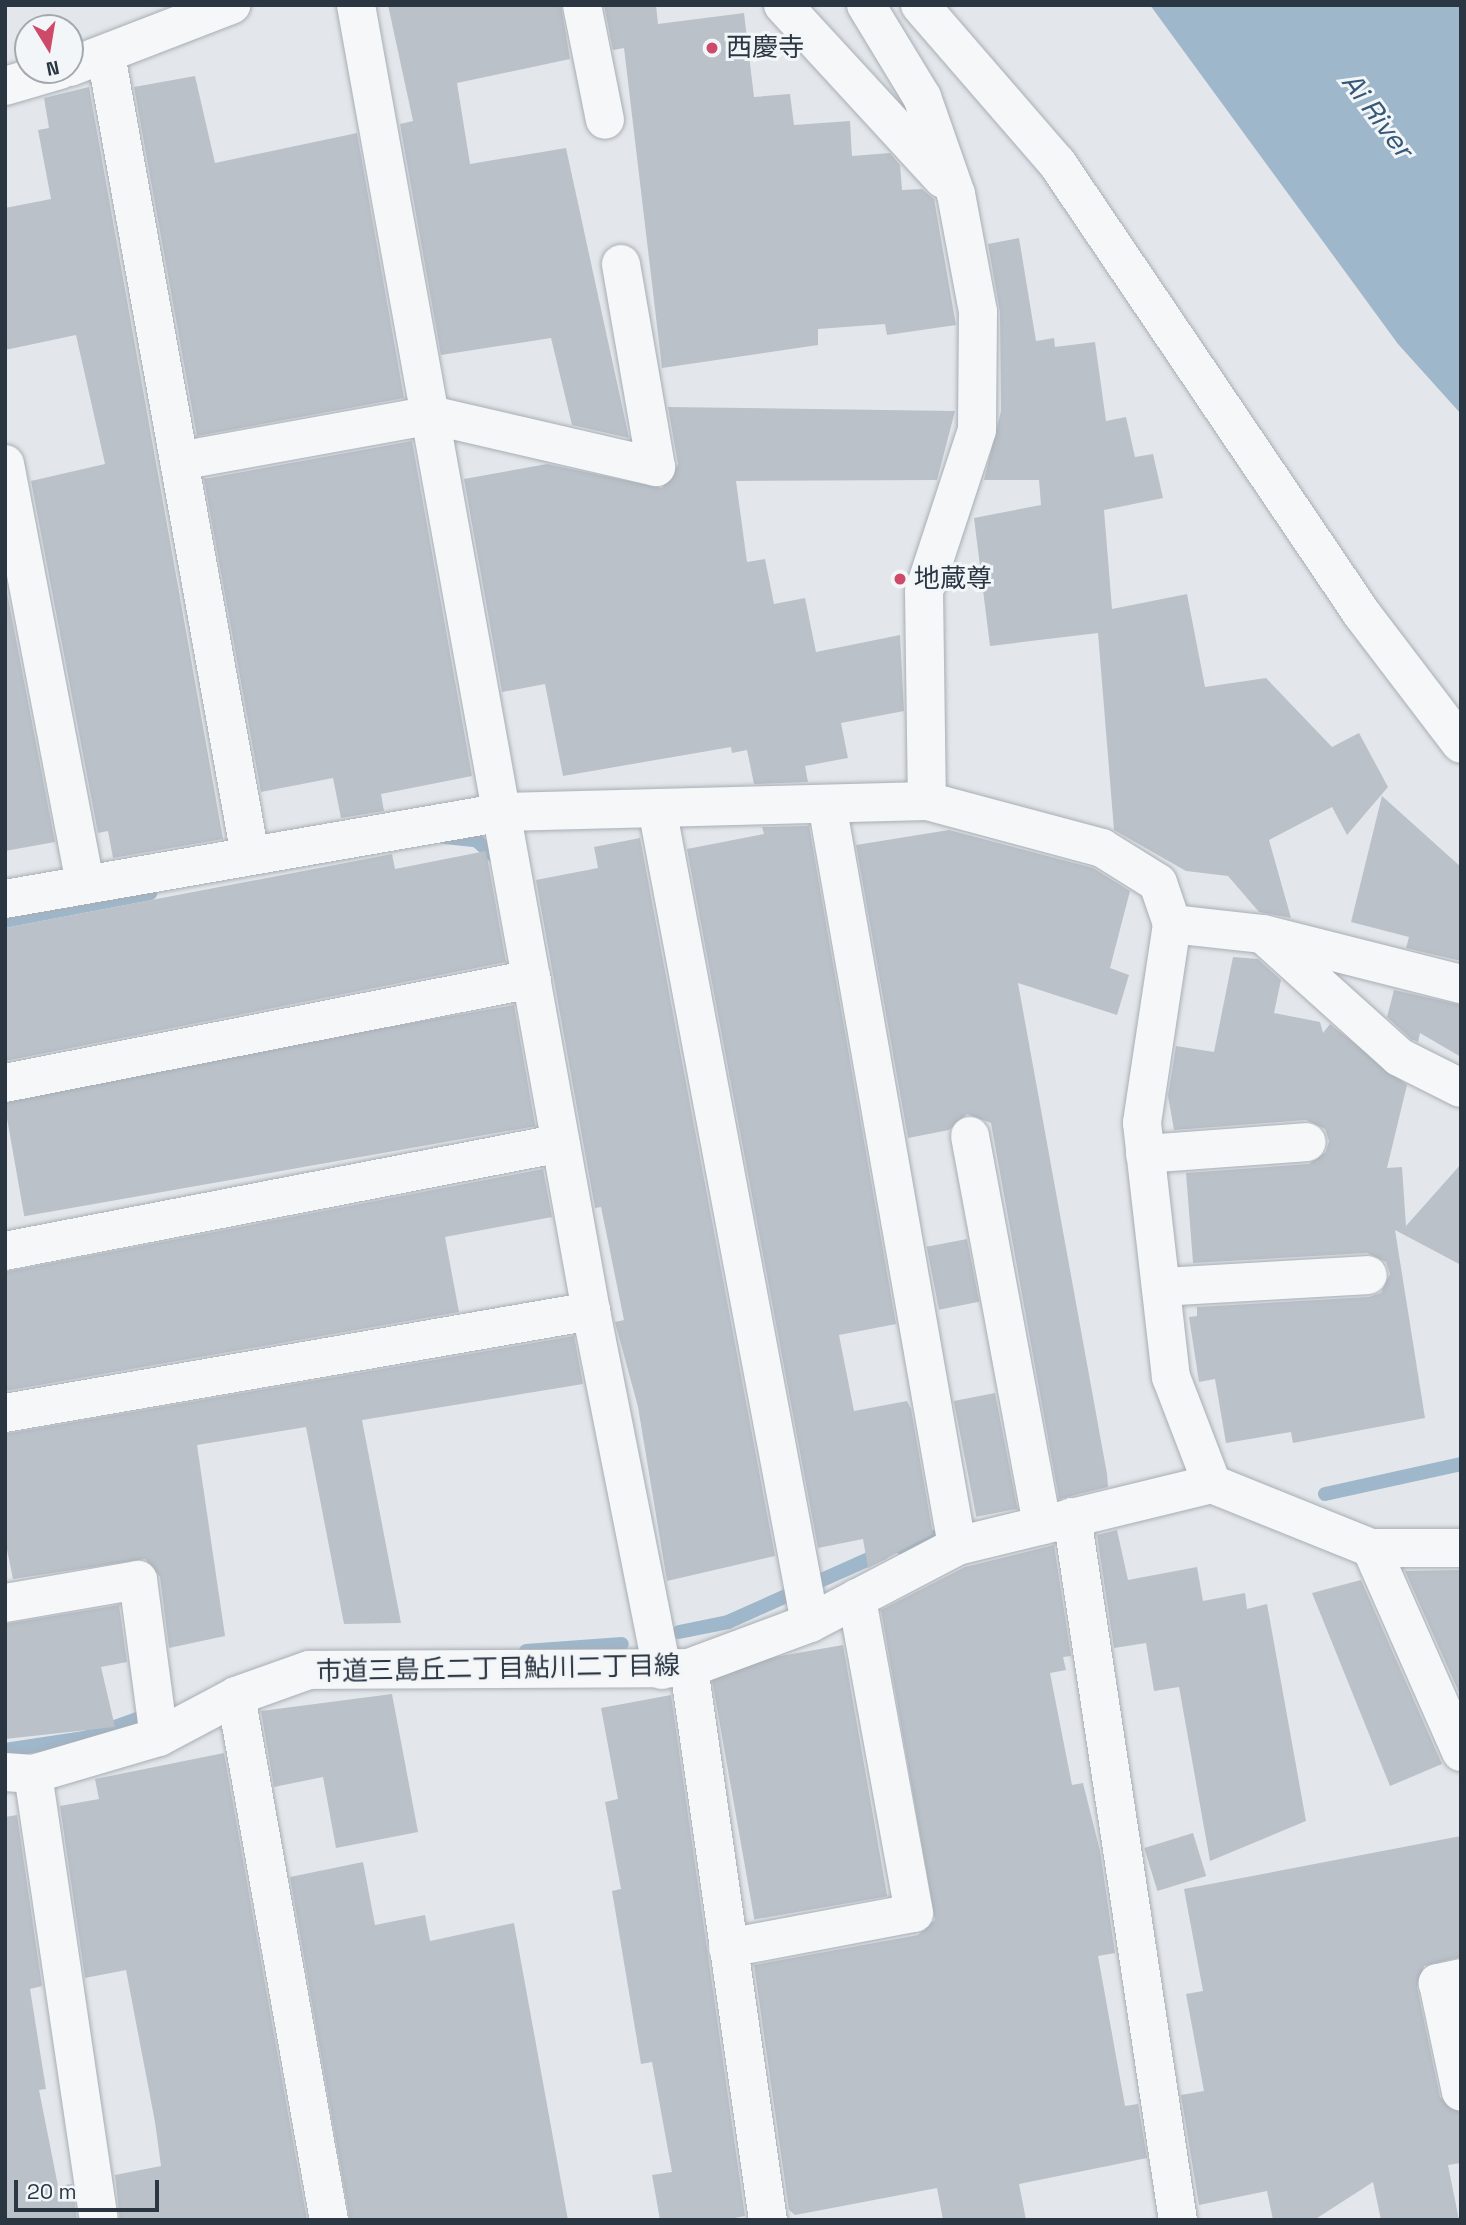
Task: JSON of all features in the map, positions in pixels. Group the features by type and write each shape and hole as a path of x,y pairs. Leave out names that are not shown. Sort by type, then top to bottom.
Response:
{"street":[{"path":"84,62 232,5"},
{"path":"356,5 504,812 590,1311 676,1669 728,1948 768,2220"},
{"path":"582,5 605,120"},
{"path":"783,5 820,38 956,194"},
{"path":"866,5 922,97 956,194 978,312 977,430 924,591 927,801"},
{"path":"920,5 1058,163 1362,614 1461,744"},
{"path":"106,55 250,855"},
{"path":"179,461 431,415 656,467 621,264"},
{"path":"5,464 85,884"},
{"path":"5,899 504,812 927,801 1102,848 1158,883 1172,923 1142,1123 1171,1377 1212,1484 1371,1548 1461,1548"},
{"path":"827,804 957,1546"},
{"path":"657,808 810,1623"},
{"path":"1172,923 1263,934 1461,984"},
{"path":"1263,934 1399,1057 1461,1088"},
{"path":"5,1083 532,979"},
{"path":"970,1136 1057,1521 1178,2220"},
{"path":"1145,1154 1307,1142"},
{"path":"5,1251 561,1143"},
{"path":"1161,1287 1368,1275"},
{"path":"5,1413 590,1311"},
{"name":"市道三島丘二丁目鮎川二丁目線","path":"19,1773 159,1737 236,1696 309,1670 676,1669 810,1623 957,1546 1212,1484"},
{"path":"1371,1548 1461,1752"},
{"path":"5,1603 138,1580 159,1737"},
{"path":"728,1948 914,1913 857,1598"},
{"path":"236,1696 330,2220"},
{"path":"19,1773 99,2220"},
{"path":"1461,1978 1438,1983 1461,2092"}],"water":[{"name":"Ai River","path":"1150,5 1461,5 1461,414 1398,344"}],"building":[{"path":"388,5 561,5 570,59 457,83 470,164 566,148 629,438 572,425 551,338 441,355 400,124 413,121"},
{"path":"604,5 656,5 658,24 744,13 754,97 790,94 794,125 850,121 852,156 890,153 900,165 902,190 922,189 934,199 956,325 887,335 885,324 818,329 818,345 662,368 624,48 613,50"},
{"path":"195,76 215,163 357,133 404,398 197,436 134,87"},
{"path":"89,87 223,839 113,858 108,831 98,833 31,481 105,464 76,335 5,350 5,208 51,199 38,130 49,128 44,98"},
{"path":"1019,238 1036,341 1054,338 1055,347 1095,342 1106,421 1126,417 1135,457 1153,454 1163,498 1104,510 1112,609 1187,594 1205,687 1266,678 1332,747 1359,733 1388,787 1347,835 1332,807 1269,840 1291,918 1259,912 1228,876 1186,871 1114,830 1098,633 990,646 974,518 1041,505 1039,480 984,480 1001,411 1000,312 988,244"},
{"path":"668,407 955,411 937,480 736,481 747,562 765,559 774,604 805,598 816,652 900,635 904,711 841,723 848,758 805,766 808,782 754,784 747,750 732,753 731,747 563,776 545,684 502,692 464,479 547,464 662,488 678,464"},
{"path":"412,441 472,776 381,794 384,811 341,818 333,778 261,792 204,479"},
{"path":"5,582 55,842 5,851"},
{"path":"1382,796 1461,867 1461,961 1406,948 1409,937 1351,922"},
{"path":"809,826 896,1324 839,1335 854,1411 907,1401 911,1409 933,1534 868,1568 863,1539 818,1548 687,849 764,834 762,827"},
{"path":"949,830 1093,868 1130,891 1110,968 1129,975 1117,1015 1018,983 1107,1474 1108,1487 1059,1499 991,1123 967,1114 949,1130 908,1138 856,845"},
{"path":"640,838 775,1556 667,1581 638,1407 615,1322 624,1320 601,1207 595,1208 536,880 598,868 594,847"},
{"path":"486,851 506,962 5,1061 5,928 392,854 395,869"},
{"path":"1233,957 1258,959 1281,980 1274,1013 1320,1022 1323,1033 1330,1024 1407,1085 1387,1168 1402,1167 1406,1226 1461,1164 1461,1265 1395,1230 1425,1418 1293,1443 1291,1432 1226,1443 1215,1379 1199,1382 1189,1317 1197,1316 1197,1307 1369,1297 1381,1293 1390,1274 1386,1262 1367,1253 1193,1263 1186,1173 1309,1164 1326,1152 1329,1141 1325,1129 1306,1120 1174,1130 1168,1096 1176,1046 1214,1052"},
{"path":"1394,990 1461,1005 1461,1057 1420,1033 1418,1042 1411,1039 1387,1017"},
{"path":"514,1005 535,1126 24,1216 5,1095"},
{"path":"543,1169 552,1217 445,1237 459,1312 5,1391 5,1272"},
{"path":"967,1239 979,1302 939,1310 927,1247"},
{"path":"574,1336 583,1384 362,1420 401,1623 344,1624 306,1427 197,1445 225,1636 169,1648 160,1577 145,1559 13,1579 5,1540 5,1434"},
{"path":"995,1393 1018,1509 976,1517 954,1401"},
{"path":"1117,1530 1128,1580 1197,1567 1203,1601 1245,1593 1247,1609 1267,1604 1306,1821 1210,1861 1179,1687 1154,1691 1146,1643 1114,1648 1097,1535"},
{"path":"1054,1545 1071,1656 1063,1657 1066,1670 1050,1673 1072,1785 1083,1783 1100,1851 1115,1953 1098,1956 1125,2106 1138,2104 1147,2158 1019,2184 1026,2220 943,2220 937,2188 795,2215 789,2210 754,1965 918,1935 935,1920 881,1610 965,1567"},
{"path":"1461,1570 1461,1697 1405,1571"},
{"path":"1361,1580 1442,1764 1390,1786 1312,1593"},
{"path":"119,1605 127,1662 101,1667 115,1727 5,1739 5,1624"},
{"path":"843,1645 887,1896 754,1920 710,1668"},
{"path":"392,1694 418,1832 336,1848 323,1777 274,1787 261,1711"},
{"path":"671,1695 745,2216 724,2220 660,2220 652,2175 672,2172 652,2062 641,2064 612,1891 621,1889 605,1802 618,1799 601,1708"},
{"path":"224,1753 307,2220 120,2220 115,2175 161,2166 155,2122 126,1970 85,1978 60,1806 99,1799 95,1779"},
{"path":"17,1815 42,1986 30,1989 46,2089 39,2090 58,2186 72,2184 77,2220 5,2220 5,1817"},
{"path":"1193,1833 1206,1876 1157,1891 1144,1848"},
{"path":"1461,1836 1461,1957 1424,1966 1417,1987 1440,2097 1461,2113 1461,2163 1448,2165 1459,2220 1381,2220 1373,2182 1314,2220 1273,2220 1267,2191 1199,2205 1181,2095 1204,2091 1186,1994 1203,1991 1184,1889"},
{"path":"363,1862 375,1925 425,1915 430,1941 514,1923 568,2220 350,2220 290,1877"}],"waterway":[{"path":"445,837 476,840 499,860"},
{"path":"5,921 150,893"},
{"path":"1325,1494 1461,1464"},
{"path":"901,1547 949,1533"},
{"path":"679,1632 728,1622 882,1553"},
{"path":"526,1651 622,1644"},
{"path":"5,1750 84,1738 140,1718"}],"place":[{"name":"西慶寺","path":"712,48"},
{"name":"地蔵尊","path":"900,579"}]}
